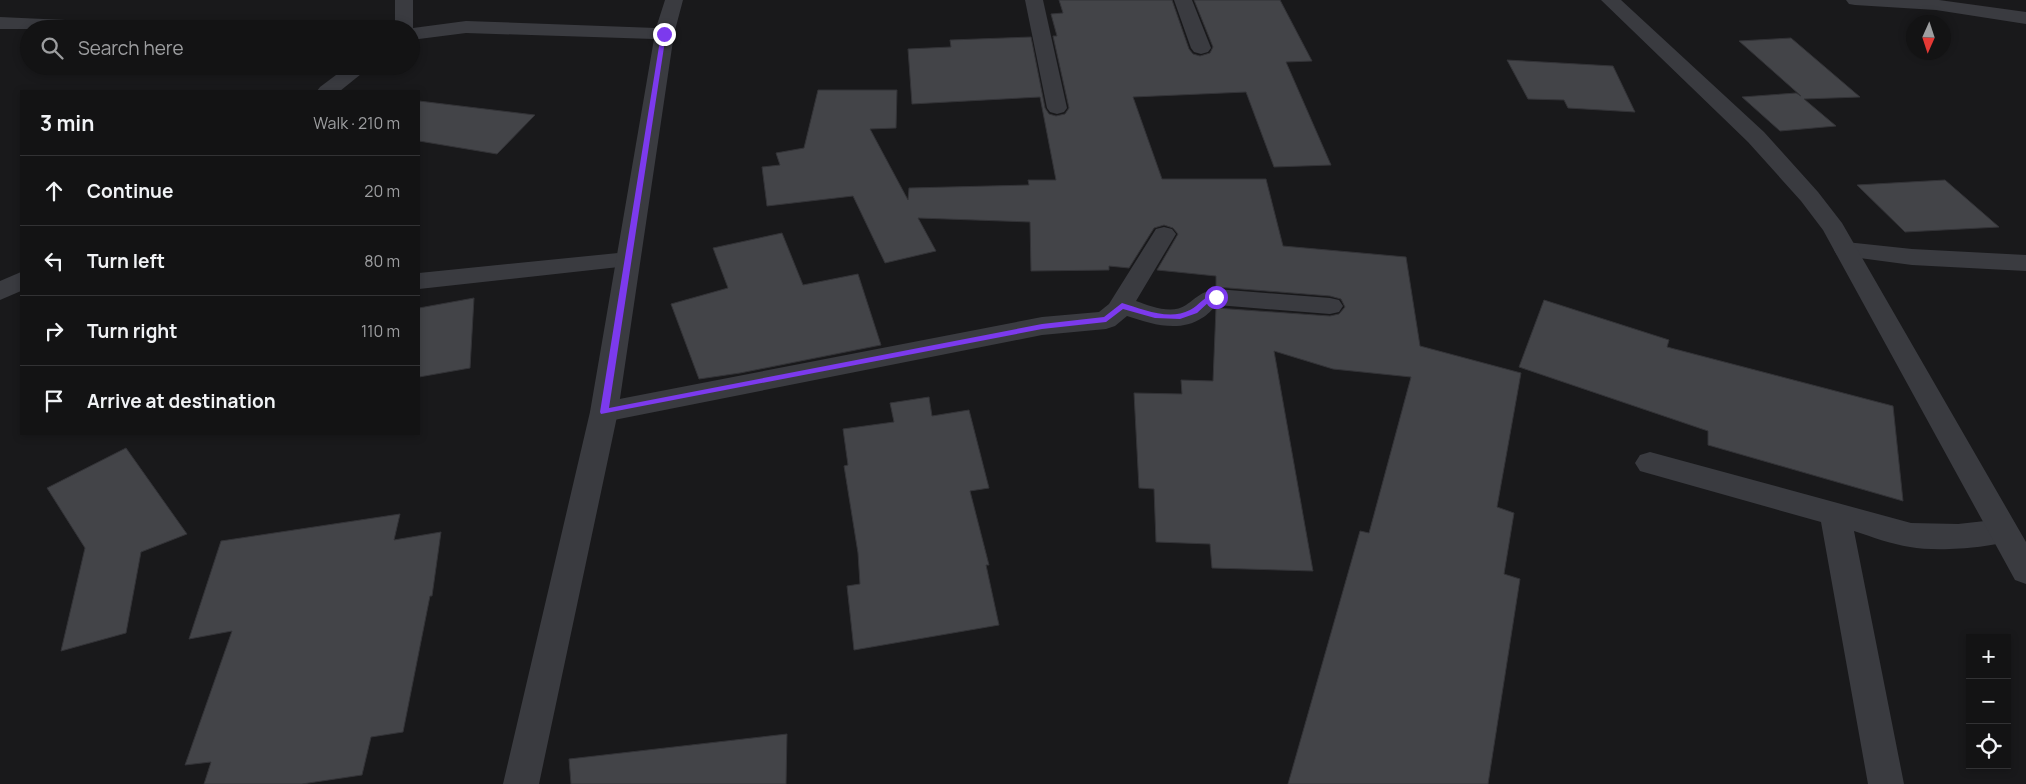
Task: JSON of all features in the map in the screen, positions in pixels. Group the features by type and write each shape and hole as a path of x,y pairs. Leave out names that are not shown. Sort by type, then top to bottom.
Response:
{"street":[{"path":"404,0 404,20"},
{"path":"522,784 604,412 664,34 674,0"},
{"path":"1034,0 1057,108"},
{"path":"1183,0 1201,48"},
{"path":"1610,0 1745,126 1811,196 1834,228 2026,571"},
{"path":"1854,0 1932,3 2026,18"},
{"path":"0,23 20,24"},
{"path":"420,33 466,27 664,34"},
{"path":"328,90 349,75"},
{"path":"604,412 1042,326 1106,320 1122,306 1164,234"},
{"path":"1846,250 1912,257 2026,263"},
{"path":"420,281 628,260"},
{"path":"0,292 20,281"},
{"path":"1122,306 1155,316 1180,316 1194,312 1209,298 1216,297 1330,306"},
{"path":"1650,462 1911,535 1958,536 2003,531"},
{"path":"1835,514 1886,784"}],"building":[{"path":"1059,0 1172,0 1189,49 1193,54 1200,56 1210,53 1213,47 1194,0 1280,0 1312,61 1286,62 1331,165 1274,167 1246,92 1133,97 1162,179 1266,179 1283,246 1406,257 1420,346 1521,373 1497,507 1514,513 1504,574 1520,579 1488,784 1288,784 1360,531 1369,533 1411,377 1333,369 1274,351 1313,571 1212,568 1210,544 1156,542 1154,489 1139,488 1134,393 1182,394 1181,380 1213,381 1216,308 1330,316 1339,314 1345,307 1341,299 1330,296 1216,287 1216,276 1157,270 1178,234 1173,228 1164,225 1154,228 1129,268 1109,266 1109,270 1031,271 1030,222 918,218 936,251 885,263 853,196 767,206 762,167 780,165 776,153 804,148 818,90 897,90 896,128 870,129 908,200 909,188 1029,185 1028,180 1056,180 1040,97 912,104 908,49 951,47 950,40 1031,37 1045,108 1049,114 1056,116 1065,114 1069,108 1053,36 1057,36 1051,14 1063,13"},
{"path":"1791,38 1860,97 1804,99 1836,126 1780,131 1742,97 1796,93 1801,96 1739,41"},
{"path":"1507,60 1613,66 1635,112 1568,108 1564,100 1528,99"},
{"path":"420,101 535,115 497,154 420,141"},
{"path":"1945,180 1999,227 1905,232 1857,185"},
{"path":"782,233 803,285 858,274 881,345 740,373 699,379 671,304 728,288 713,248"},
{"path":"474,298 470,368 420,377 420,308"},
{"path":"1544,300 1669,340 1667,347 1893,406 1903,501 1708,445 1708,431 1519,367"},
{"path":"929,397 932,416 969,410 989,488 970,491 989,565 986,565 999,625 854,650 847,586 860,584 858,553 844,466 848,465 843,429 894,422 890,403"},
{"path":"126,448 187,534 141,552 126,633 61,651 85,548 47,488"},
{"path":"400,514 394,540 441,532 432,596 430,596 403,732 371,737 362,775 302,784 204,784 211,762 185,765 232,631 189,639 221,541"},
{"path":"787,734 786,784 571,784 569,759"}],"route":[{"path":"664,34 604,412 1042,326 1106,320 1122,306 1155,316 1180,316 1194,312 1209,298 1216,297"}]}
